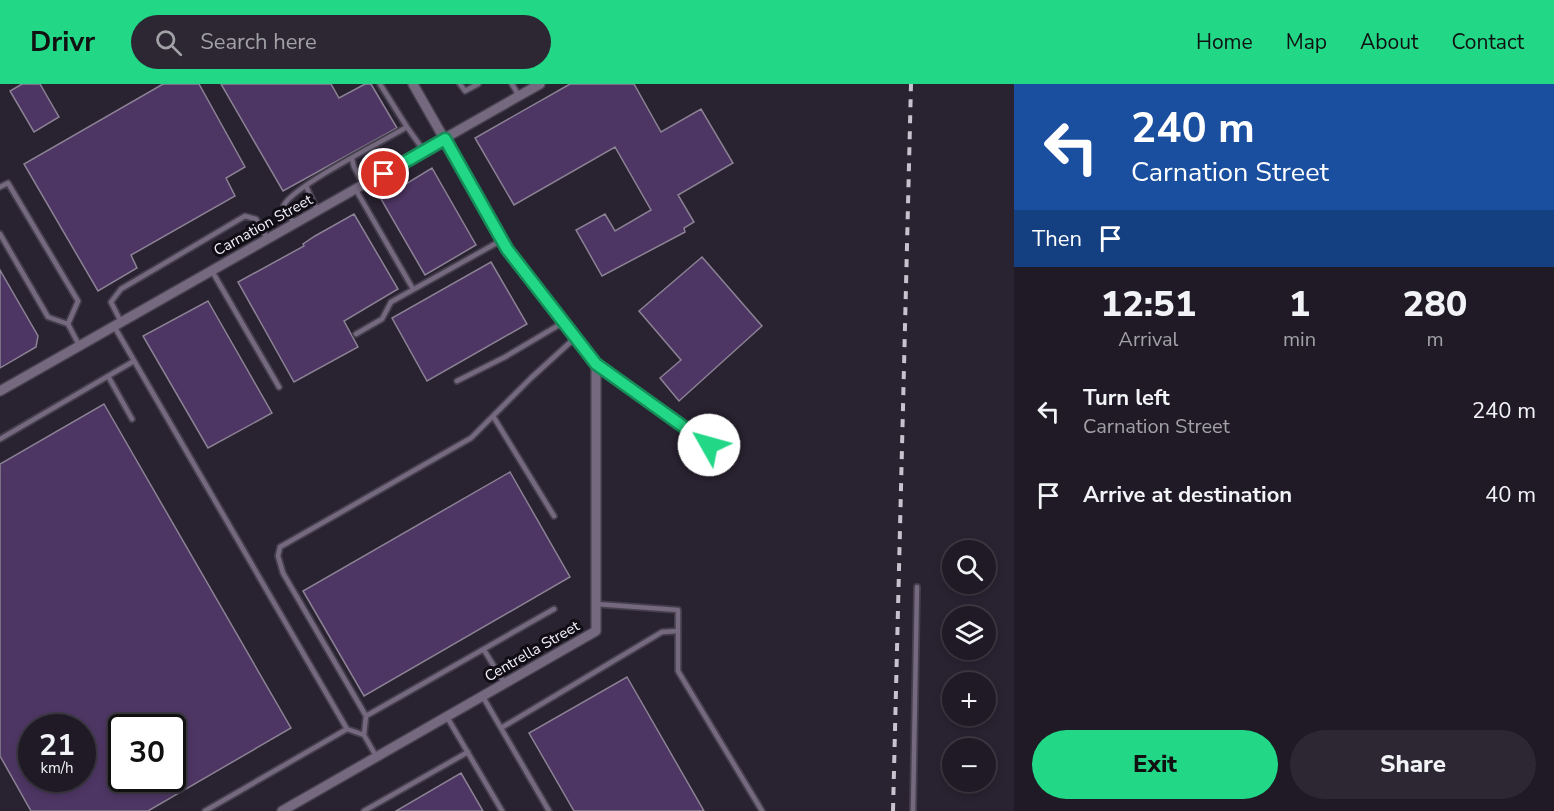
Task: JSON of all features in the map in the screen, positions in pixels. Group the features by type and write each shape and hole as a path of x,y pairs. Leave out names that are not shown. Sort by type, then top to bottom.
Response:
{"street":[{"path":"413,84 501,240 596,364 680,423 723,457"},
{"name":"Carnation Street","path":"0,391 540,84"},
{"name":"Centrella Street","path":"282,811 596,631 596,364"}],"lane":[{"path":"380,84 406,127 424,151"},
{"path":"460,84 465,91 478,84"},
{"path":"512,84 519,96"},
{"path":"294,225 284,205 287,199 406,127"},
{"path":"352,159 360,188 413,289"},
{"path":"0,188 8,183 78,301 68,324"},
{"path":"306,186 317,212"},
{"path":"268,240 256,219 245,216 121,289 111,302 118,325 134,361 347,729 364,735"},
{"path":"0,234 48,317 68,324 80,346"},
{"path":"356,334 382,319 391,302 501,240"},
{"path":"212,271 279,387"},
{"path":"458,381 505,357 564,322"},
{"path":"376,756 364,735 366,716 283,573 278,556 280,547 471,438 576,337"},
{"path":"0,439 134,361"},
{"path":"108,376 132,419"},
{"path":"493,416 554,516"},
{"path":"913,811 918,587"},
{"path":"596,604 678,610 678,671 762,811"},
{"path":"366,716 554,609"},
{"path":"501,728 662,632 678,631"},
{"path":"484,650 505,684"},
{"path":"483,697 549,811"},
{"path":"447,717 502,811"},
{"path":"205,811 347,729"},
{"path":"364,811 468,752"}],"building":[{"path":"22,84 40,84 59,117 34,132 10,91"},
{"path":"163,84 199,84 245,167 226,178 235,196 131,255 137,268 98,291 24,164"},
{"path":"221,84 331,84 339,98 365,84 371,84 397,128 283,191"},
{"path":"570,84 634,84 661,132 701,109 733,163 678,195 694,222 684,228 685,232 602,276 576,230 605,214 615,231 651,210 615,147 514,205 475,138"},
{"path":"432,168 476,245 425,275 381,199"},
{"path":"354,214 398,289 344,321 358,347 294,382 238,282 304,246 303,244 315,236"},
{"path":"702,257 762,326 679,401 660,378 681,360 639,311"},
{"path":"491,262 527,324 427,381 392,318"},
{"path":"0,270 38,336 36,347 0,368"},
{"path":"208,301 272,413 208,448 143,336"},
{"path":"104,404 291,728 186,789 186,714 108,714 108,792 181,792 148,811 31,811 20,792 96,792 96,714 18,714 18,788 0,756 0,464"},
{"path":"510,472 570,577 364,696 303,591"},
{"path":"627,677 704,811 574,811 529,733"},
{"path":"461,773 483,811 396,811"}],"railway":[{"path":"893,811 911,84"}],"route":[{"path":"384,174 445,139 507,249 596,364 709,445"}]}
